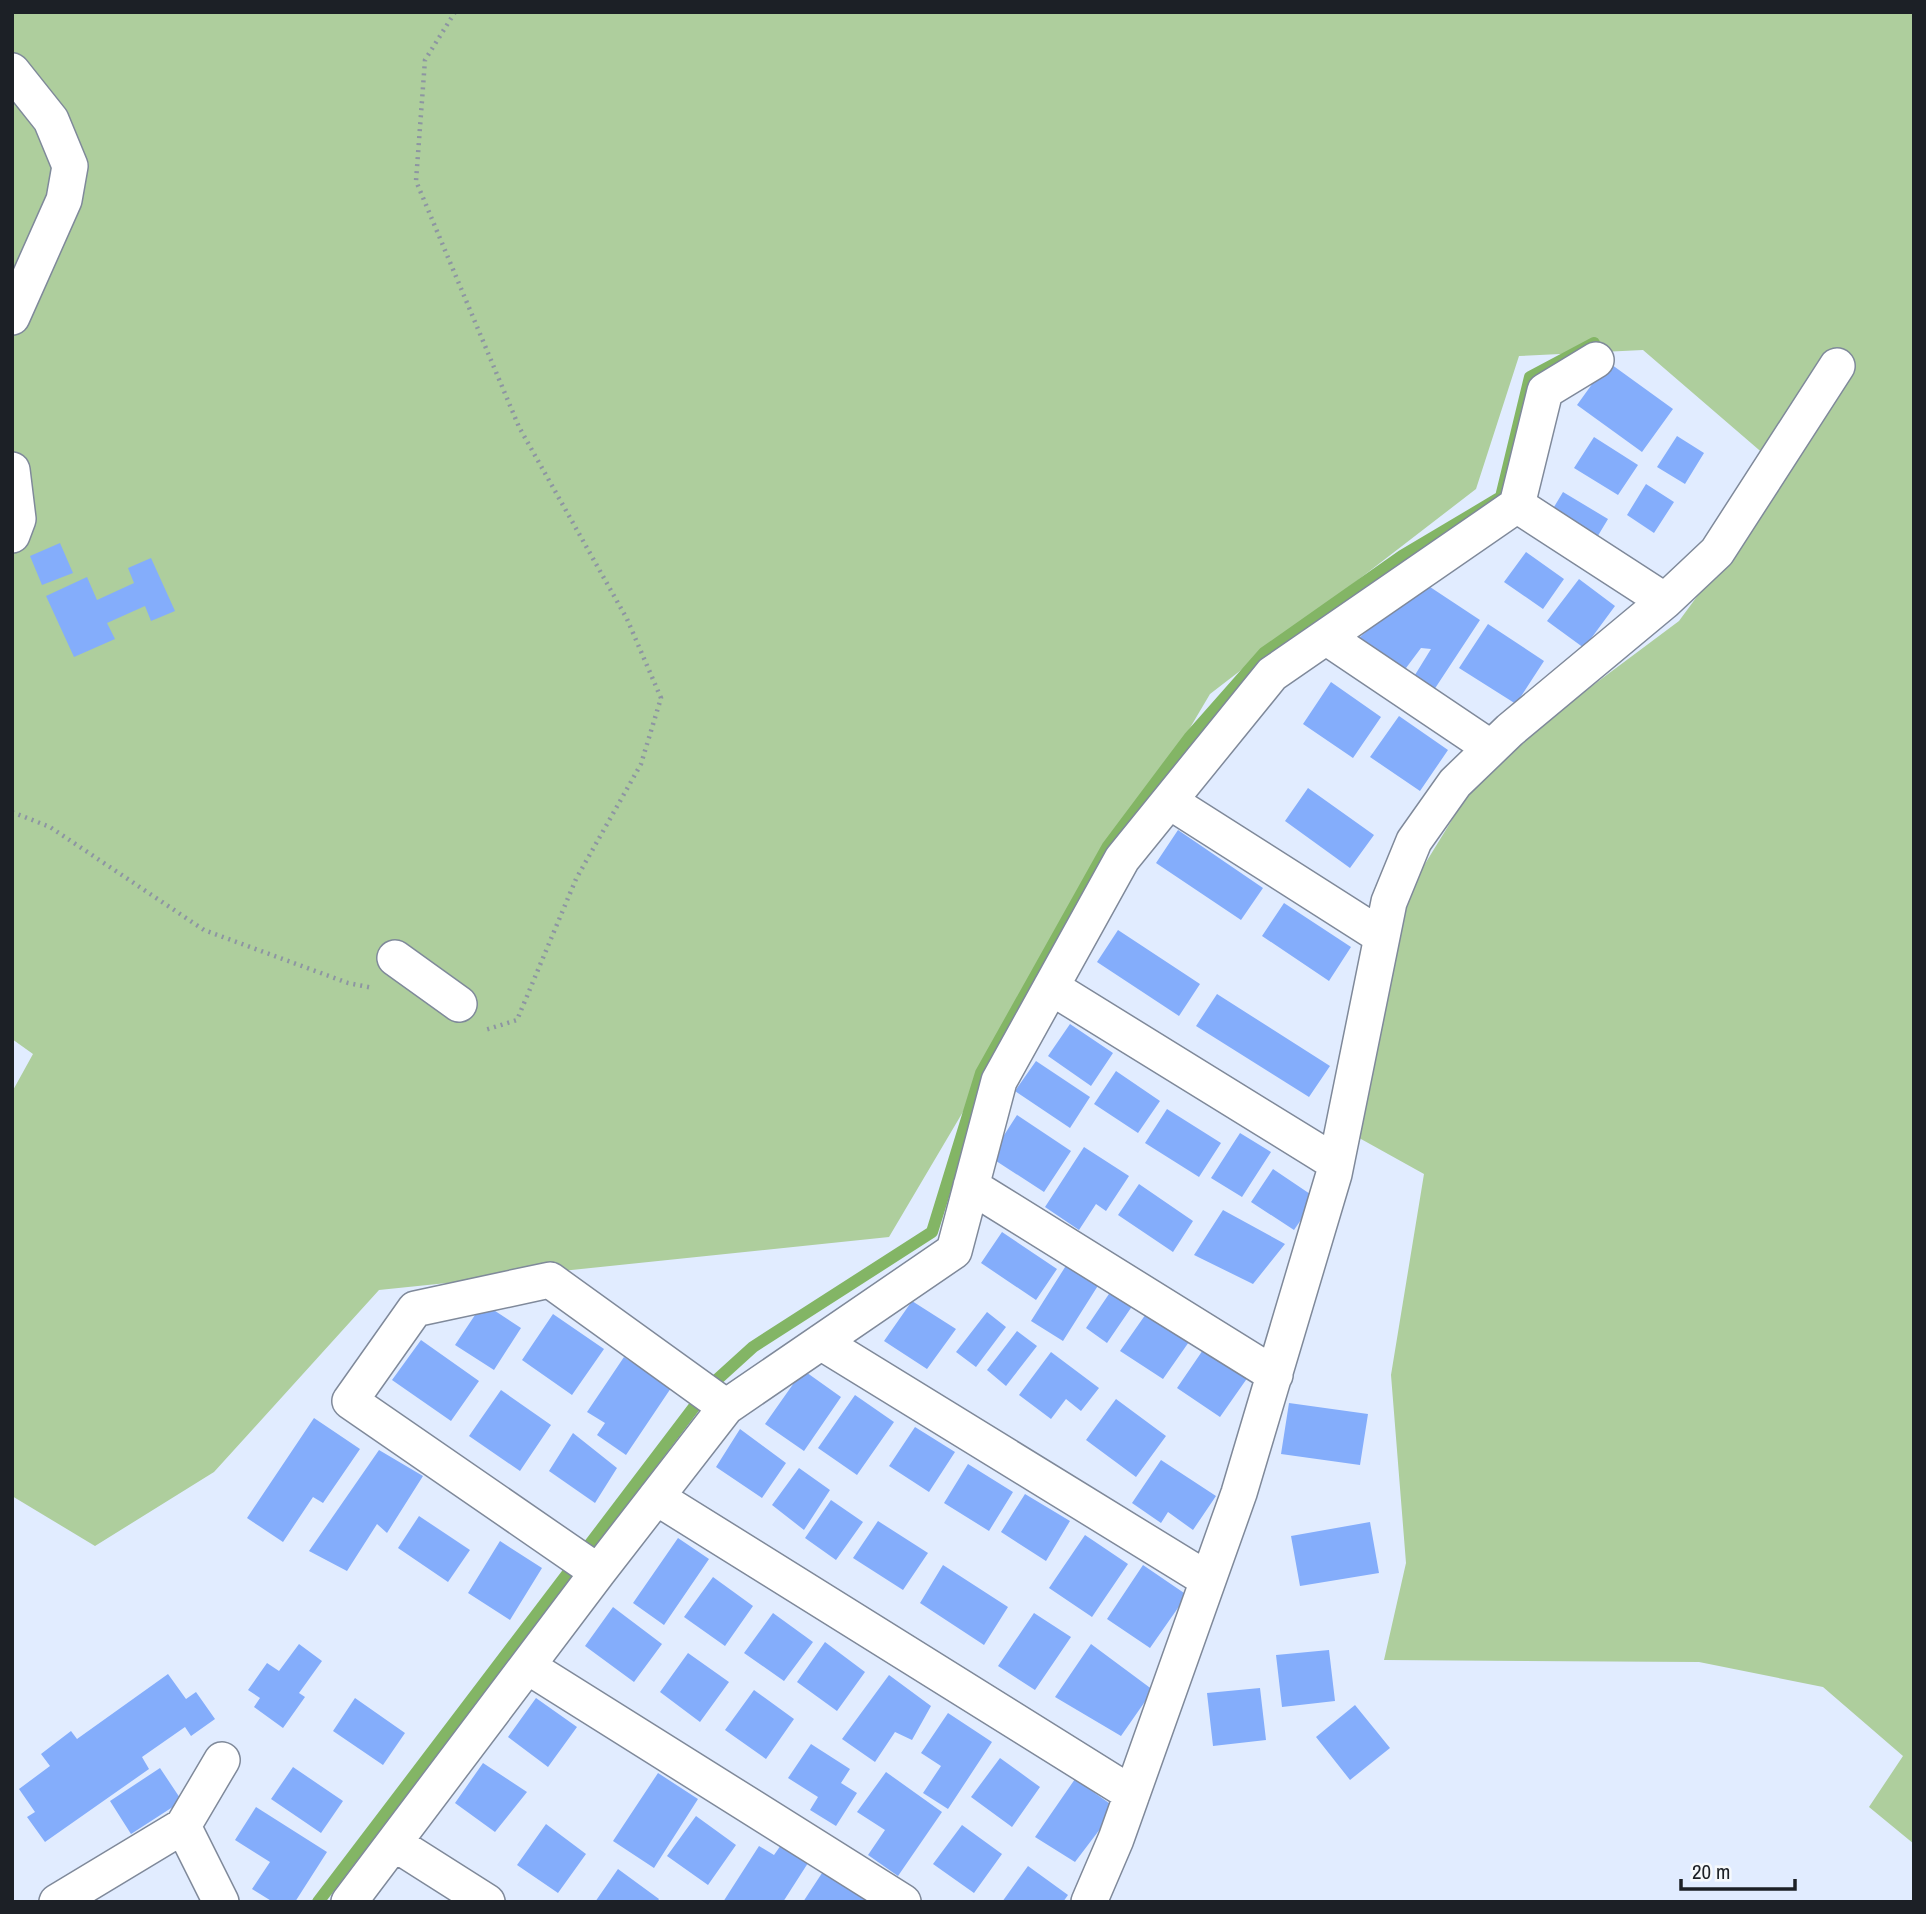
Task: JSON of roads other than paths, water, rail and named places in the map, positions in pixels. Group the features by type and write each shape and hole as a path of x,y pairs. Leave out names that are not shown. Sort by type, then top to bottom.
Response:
{"street":[{"path":"12,71 51,120 70,166 64,200 12,317"},
{"path":"349,1902 726,1407 954,1251 999,1082 1122,859 1272,674 1517,505 1545,391 1596,360"},
{"path":"1089,1902 1116,1839 1239,1493 1275,1376 1336,1163 1389,902 1414,841 1455,783 1510,730 1665,601 1717,552 1837,366"},
{"path":"12,470 18,519 12,535"},
{"path":"1517,505 1665,601"},
{"path":"1326,636 1492,748"},
{"path":"1169,801 1381,936"},
{"path":"390,974 459,1004"},
{"path":"1051,987 1336,1163"},
{"path":"971,1186 1275,1376"},
{"path":"598,1572 351,1401 415,1309 550,1280 726,1407"},
{"path":"821,1342 1208,1580"},
{"path":"656,1497 1132,1794"},
{"path":"527,1665 903,1902"},
{"path":"57,1902 183,1826 222,1760"},
{"path":"183,1826 221,1902"},
{"path":"394,1843 488,1902"}],"waterway":[{"path":"318,1902 710,1386 753,1347 932,1232 981,1073 1108,846 1189,738 1264,653 1402,556 1501,497 1530,377 1594,343"}]}
